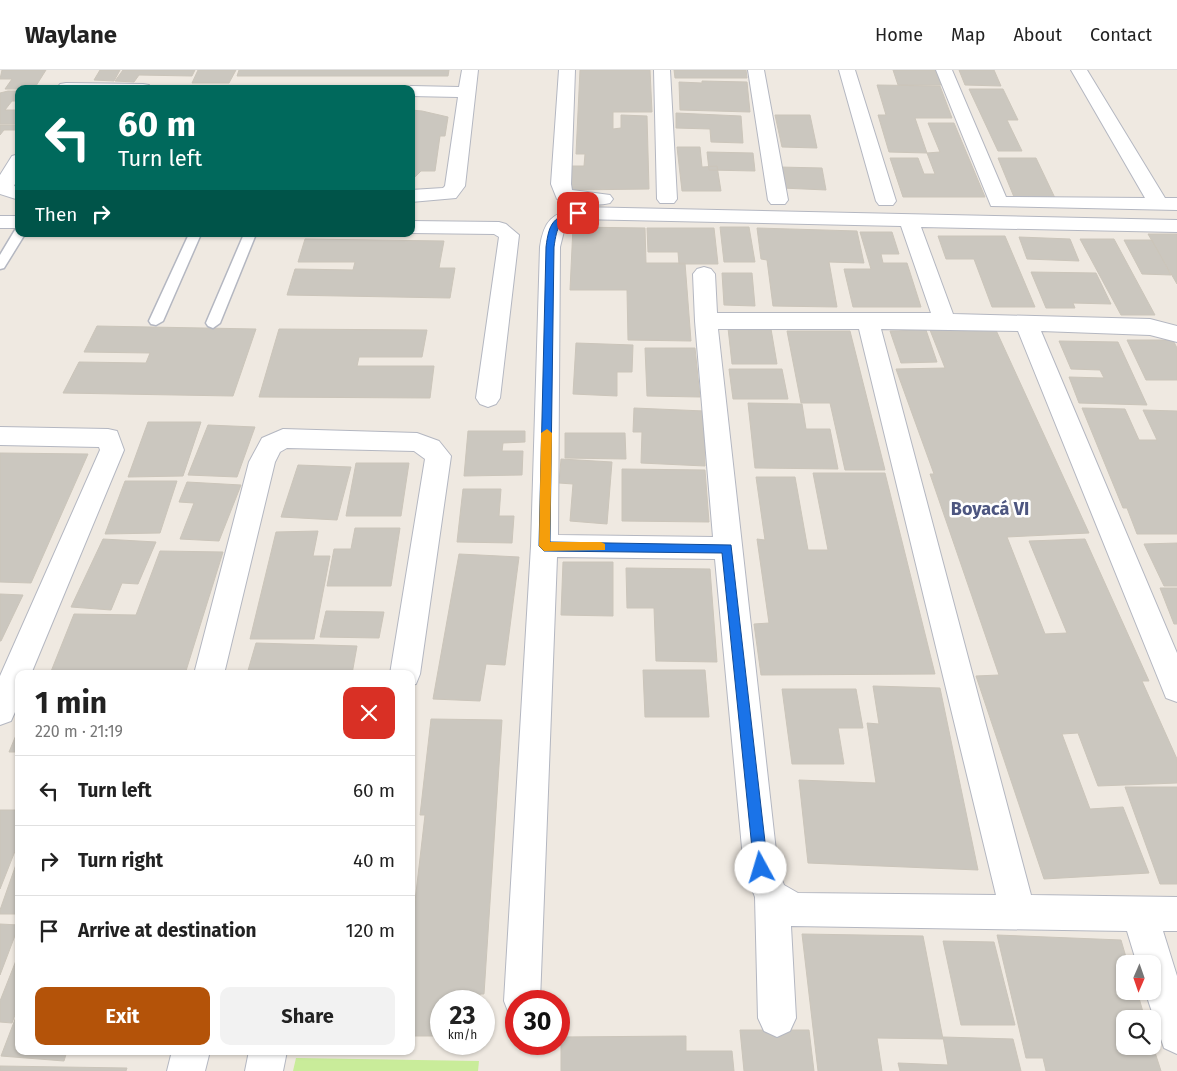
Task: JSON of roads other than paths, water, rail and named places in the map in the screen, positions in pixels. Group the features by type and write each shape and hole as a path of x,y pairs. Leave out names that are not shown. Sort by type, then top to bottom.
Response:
{"street":[{"path":"68,85 78,70"},
{"path":"415,196 449,194 455,186 470,70"},
{"path":"567,70 560,184 564,195 582,198 778,200 1177,226"},
{"path":"662,70 668,199"},
{"path":"756,70 778,200"},
{"path":"847,70 944,321"},
{"path":"944,70 989,202 1168,204"},
{"path":"1079,70 1168,204"},
{"path":"415,91 466,92"},
{"path":"15,166 4,183 4,189 15,193"},
{"path":"523,990 544,546 550,247 553,229 564,216 578,213 900,207"},
{"path":"0,222 15,222"},
{"path":"415,227 499,228 509,235 488,398"},
{"path":"704,274 706,320 727,548 761,868 772,897 777,1018"},
{"path":"706,320 1026,323 1150,327 1177,334"},
{"path":"868,321 1018,912"},
{"path":"1026,323 1177,688"},
{"path":"0,436 108,438 112,450 18,670"},
{"path":"210,670 262,462 271,445 283,438 417,442 430,448 438,456 406,670"},
{"path":"544,546 727,548"},
{"path":"0,711 15,676"},
{"path":"772,897 794,910 1177,914"},
{"path":"1140,915 1177,1035"},
{"path":"186,1071 190,1055"},
{"path":"264,1071 267,1055"}],"lane":[{"path":"0,265 17,237"},
{"path":"156,321 194,237"},
{"path":"213,323 249,237"}],"district":[{"name":"Boyacá VI","path":"990,509"}]}
